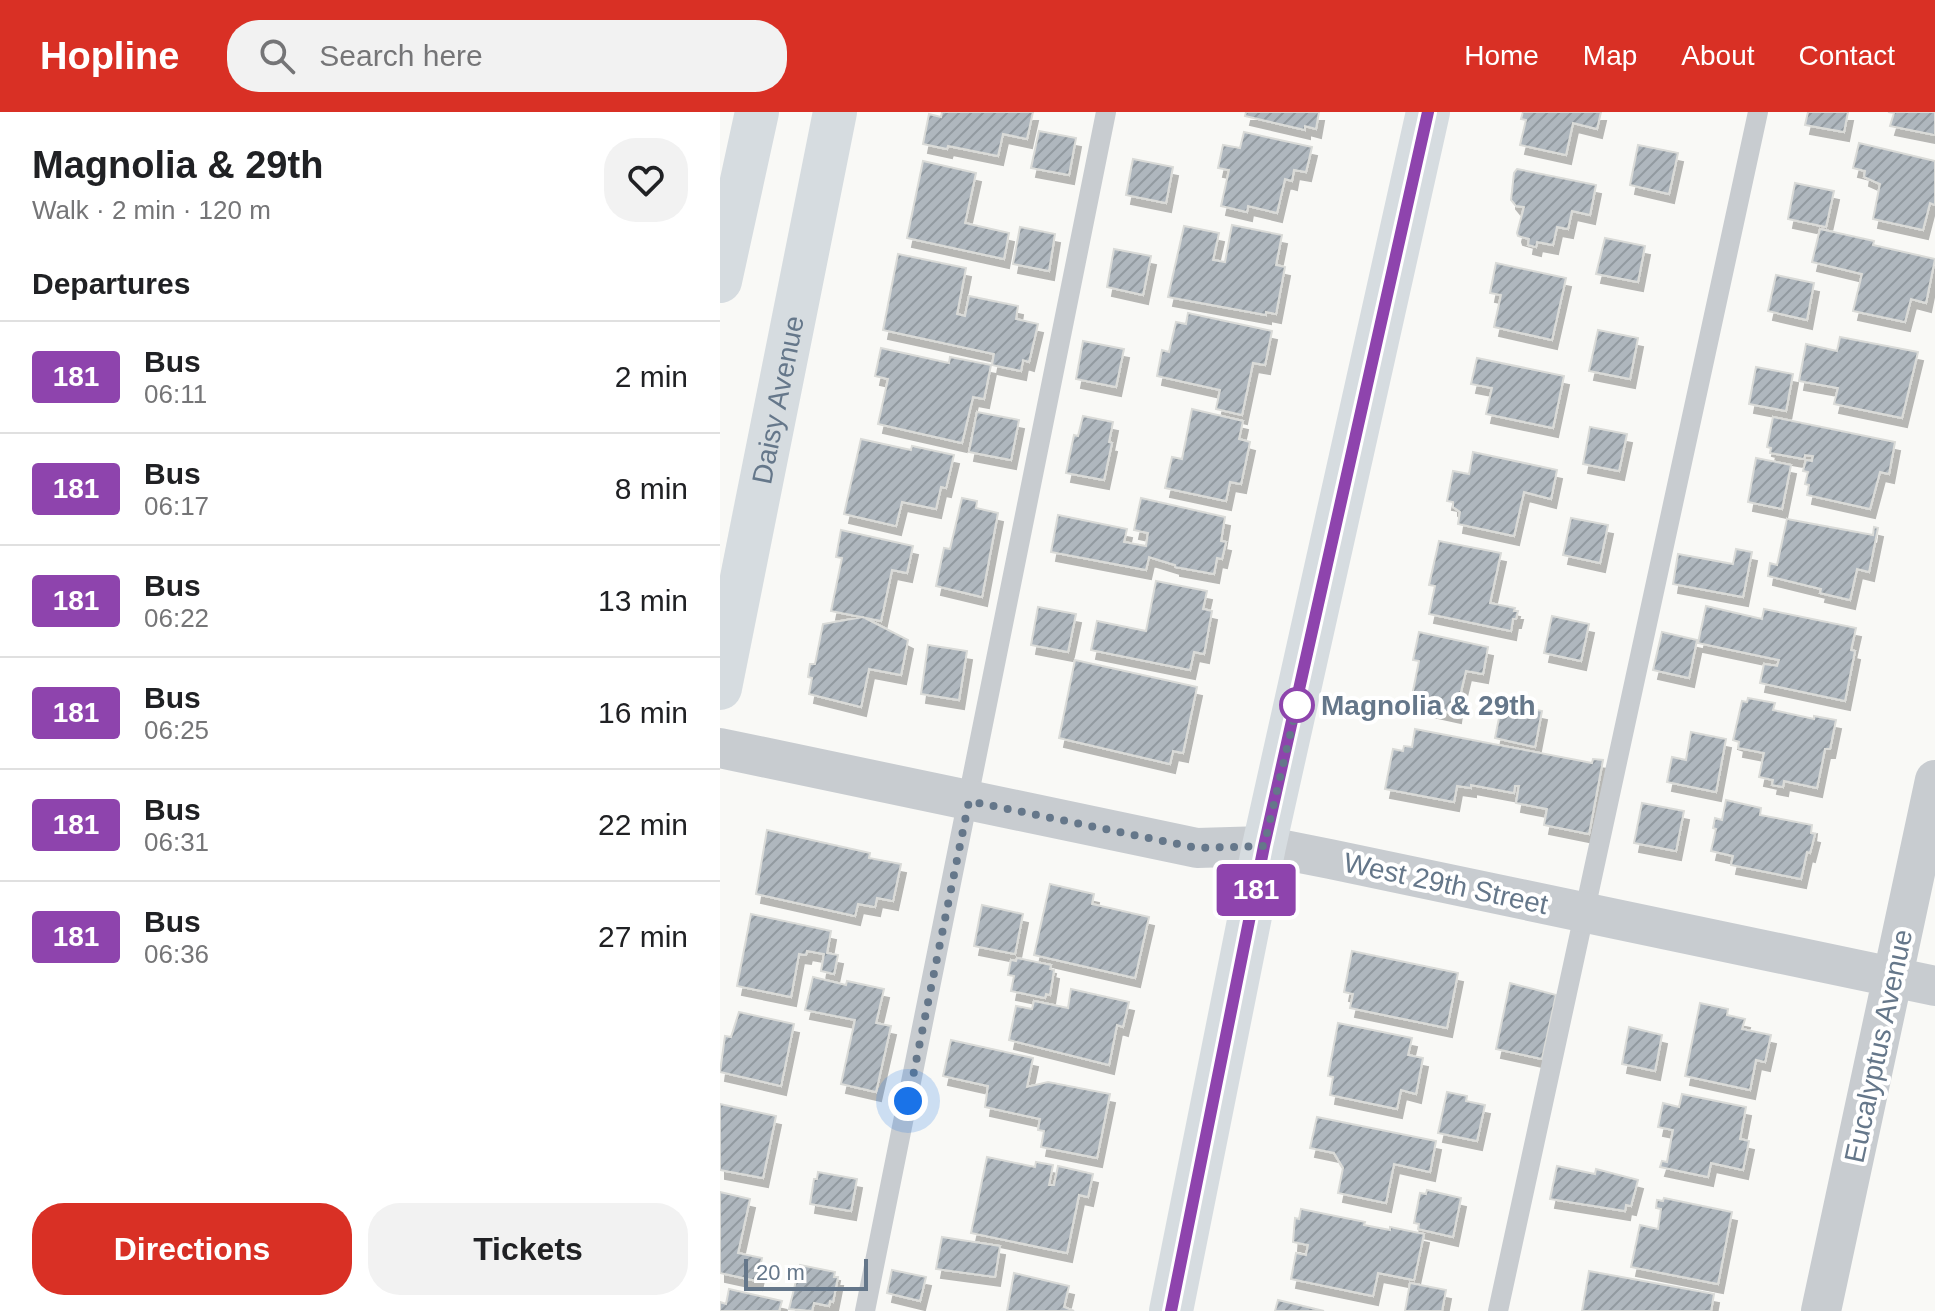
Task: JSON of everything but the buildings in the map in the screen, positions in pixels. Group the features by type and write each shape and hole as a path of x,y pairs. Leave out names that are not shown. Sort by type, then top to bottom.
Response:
{"street":[{"path":"720,281 757,112"},
{"name":"Daisy Avenue","path":"720,688 835,112"},
{"path":"1171,1311 1264,846 1428,112"},
{"name":"West 29th Street","path":"720,748 1197,848 1264,846 1935,986"},
{"name":"Eucalyptus Avenue","path":"1821,1311 1935,780"}],"lane":[{"path":"865,1311 1106,112"},
{"path":"1498,1311 1758,112"}],"bus line":[{"name":"181","path":"1171,1311 1264,846 1428,112"}],"place":[{"name":"Magnolia & 29th","path":"1297,705"}],"route":[{"path":"908,1101 969,801 1197,848 1264,846 1299,697 1297,705"}]}
